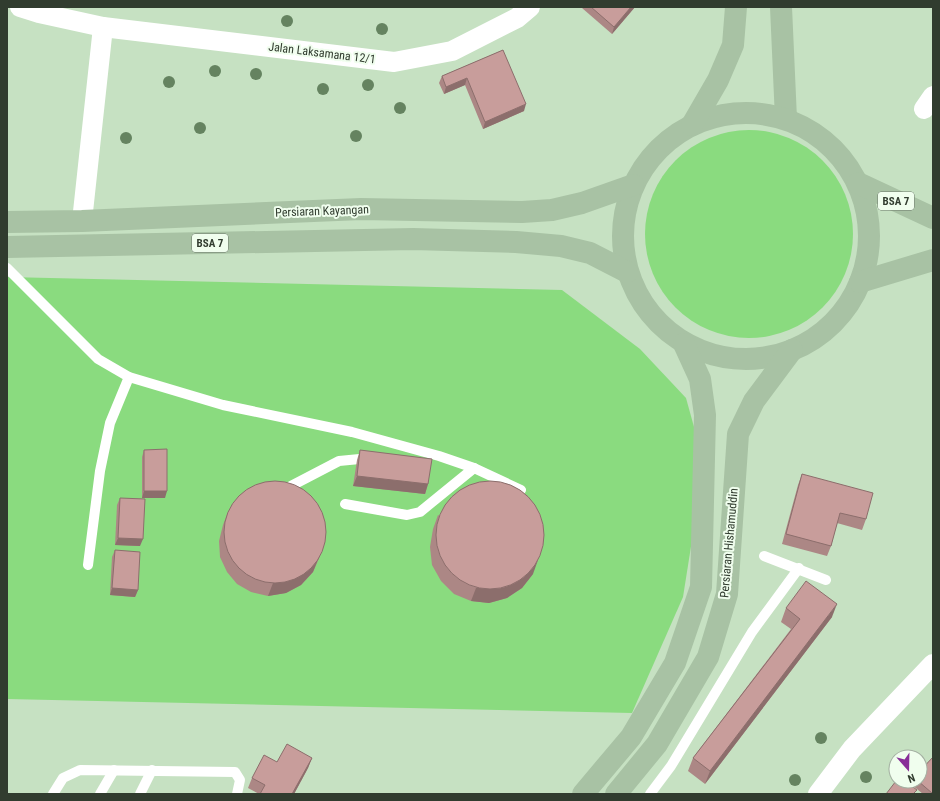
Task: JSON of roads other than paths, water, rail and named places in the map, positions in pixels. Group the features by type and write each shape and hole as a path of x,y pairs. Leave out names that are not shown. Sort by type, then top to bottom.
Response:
{"main road":[{"path":"692,125 718,80 733,45 736,7"},
{"path":"781,7 786,119"},
{"path":"755,112 786,119 816,133 840,155 858,183 868,216 869,243 869,250 860,282 844,311 821,334 792,350 759,358 726,358 702,351 684,344 652,317 637,296 627,272 622,243 624,213 633,185 648,160 668,140 692,125 722,114 755,112"},
{"name":"BSA 7","path":"858,183 933,218"},
{"name":"Persiaran Kayangan","path":"7,222 82,221 361,209 522,212 552,210 582,203 633,185"},
{"name":"BSA 7","path":"7,247 413,240 516,242 561,246 590,253 627,272"},
{"path":"860,282 933,260"},
{"name":"Persiaran Hishamuddin","path":"583,794 631,737 675,663 700,587 705,416 700,379 684,344"},
{"name":"Persiaran Hishamuddin","path":"616,794 658,744 708,657 727,594 738,434 754,401 792,350"}],"street":[{"name":"Jalan Laksamana 12/1","path":"20,7 102,28 394,62 452,51 517,18 530,7"},
{"path":"82,221 102,28"},
{"path":"818,794 852,749 933,664"}],"lane":[{"path":"7,268 98,359 129,377 223,405 352,432 439,456 474,468 521,490"},
{"path":"88,565 100,471 110,423 129,377"},
{"path":"413,461 439,456"},
{"path":"291,486 338,461 381,458"},
{"path":"345,504 407,515 420,512 474,468"},
{"path":"764,556 826,580"},
{"path":"650,794 671,766 752,632 798,568"},
{"path":"53,794 63,778 80,770 235,772 240,780 237,794"},
{"path":"100,794 114,770"},
{"path":"140,794 152,770"}]}
